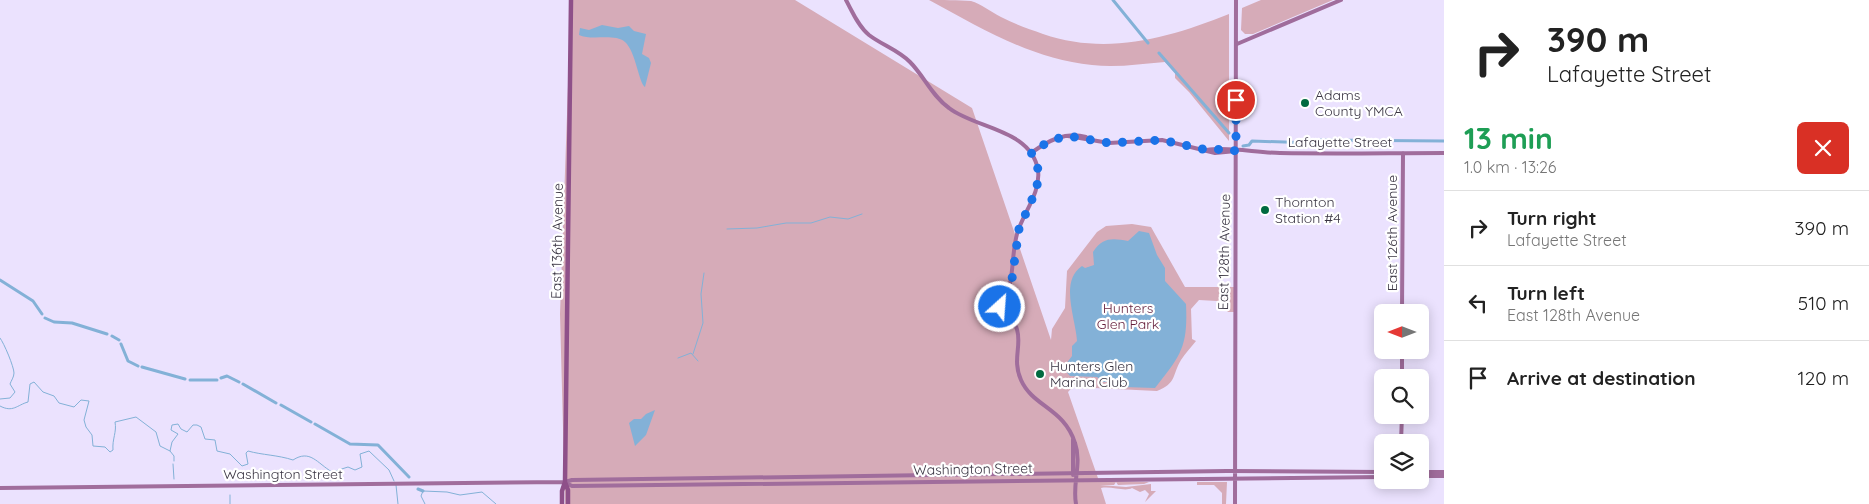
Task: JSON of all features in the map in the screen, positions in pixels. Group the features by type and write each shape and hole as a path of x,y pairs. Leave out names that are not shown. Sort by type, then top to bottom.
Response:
{"main road":[{"name":"East 136th Avenue","path":"562,504 562,490 565,482 571,0"},
{"path":"846,0 866,32 909,61 942,103 962,116 1016,139 1031,152 1038,169 1037,188 1019,229 1011,286 1000,307 1012,318 1018,332 1018,368 1022,383 1031,394 1058,414 1067,425 1073,438 1076,448 1076,504"},
{"name":"East 128th Avenue","path":"1235,504 1236,0"},
{"path":"1237,44 1341,0"},
{"name":"Lafayette Street","path":"1031,152 1052,140 1068,136 1112,142 1162,140 1207,150 1444,153"},
{"name":"East 126th Avenue","path":"1402,304 1403,153"},
{"name":"Washington Street","path":"1160,476 1235,471 1374,472"},
{"path":"1429,472 1444,472"},
{"name":"Washington Street","path":"0,488 408,485 565,482 587,479 1075,476 1374,477"},
{"path":"1429,476 1444,476"},
{"name":"East 136th Avenue","path":"565,482 568,490 568,504"}],"green space":[{"path":"571,0 795,0 972,108 1051,340 1052,329 1065,308 1067,271 1097,232 1106,226 1132,224 1151,227 1185,287 1235,287 1235,312 1228,312 1217,301 1199,300 1191,309 1192,339 1196,341 1181,360 1168,385 1157,391 1095,388 1089,380 1080,379 1068,392 1099,481 1149,482 1144,484 1118,485 1116,482 1114,485 1100,485 1126,487 1151,484 1151,491 1156,491 1145,502 1149,494 1145,490 1140,492 1132,488 1101,488 1106,504 565,504 560,314"},
{"path":"929,0 971,1 1006,20 1038,32 1091,44 1114,44 1161,37 1229,14 1229,141 1189,92 1175,78 1175,73 1165,62 1101,66 1070,62 1007,41"},
{"path":"1261,0 1333,0 1253,34 1245,34 1241,30 1242,8"},
{"path":"1197,482 1227,482 1226,504 1222,504 1222,493 1214,485 1197,485"}],"water":[{"path":"602,25 618,28 629,26 634,31 646,34 642,54 649,58 651,63 645,87 632,53 625,42 621,39 609,37 584,37 579,35 580,28 589,30"},
{"name":"Hunters Glen Park","path":"1139,231 1149,233 1157,255 1165,268 1165,281 1186,304 1186,331 1181,350 1155,388 1124,387 1119,382 1103,382 1097,377 1070,376 1063,368 1072,356 1072,346 1077,341 1070,301 1071,281 1075,273 1082,266 1085,268 1094,265 1093,252 1104,241 1117,239 1128,241"},
{"path":"655,410 646,435 635,446 629,423 634,419 641,419 646,414"}],"waterway":[{"path":"1113,0 1148,43"},
{"path":"1159,53 1229,133"},
{"path":"1243,146 1249,145 1252,141 1313,143 1318,140 1444,141"},
{"path":"727,229 757,228 786,223 811,223 830,217 848,219 862,214"},
{"path":"693,354 703,323 701,294 704,273"},
{"path":"0,280 33,301 42,314"},
{"path":"45,318 54,322 72,323 107,334"},
{"path":"112,336 119,340"},
{"path":"0,338 14,370 10,384 15,392 10,398 0,399"},
{"path":"121,344 128,361 138,366"},
{"path":"678,358 691,353 698,361"},
{"path":"142,367 185,379"},
{"path":"221,378 227,376 239,382"},
{"path":"190,380 217,380"},
{"path":"0,406 12,409 28,402 30,384 34,382 43,392 54,396 59,403 74,407 81,400 89,401 84,420 86,427 92,435 93,446 105,447 110,452 113,450 115,422 136,417 156,432 160,446 170,451 172,442 178,434 171,430 172,425 178,424 181,429 187,432 193,425 197,425 201,427 205,439 215,440 217,451 230,454 242,466 248,464 246,453 248,451 293,460 304,456 309,457 318,461 332,472 348,467 355,470 362,467 360,454 369,451 389,470 394,481"},
{"path":"243,384 276,403"},
{"path":"281,405 311,422"},
{"path":"315,424 350,444 378,445 409,477"},
{"path":"170,451 174,456 174,461"},
{"path":"173,464 174,479"},
{"path":"230,472 230,479"},
{"path":"396,485 398,504"},
{"path":"418,489 423,491"},
{"path":"425,504 421,496 423,491 447,492 460,495 482,492 496,504"},
{"path":"230,495 230,504"}],"place":[{"name":"Adams County YMCA","path":"1305,103"},
{"name":"Thornton Station #4","path":"1265,210"},
{"name":"Hunters Glen Marina Club","path":"1040,374"}],"route":[{"path":"1000,307 1006,299 1011,286 1019,229 1037,188 1038,169 1031,152 1052,140 1068,136 1109,143 1145,139 1162,140 1203,150 1230,149 1236,151 1236,100"}]}
